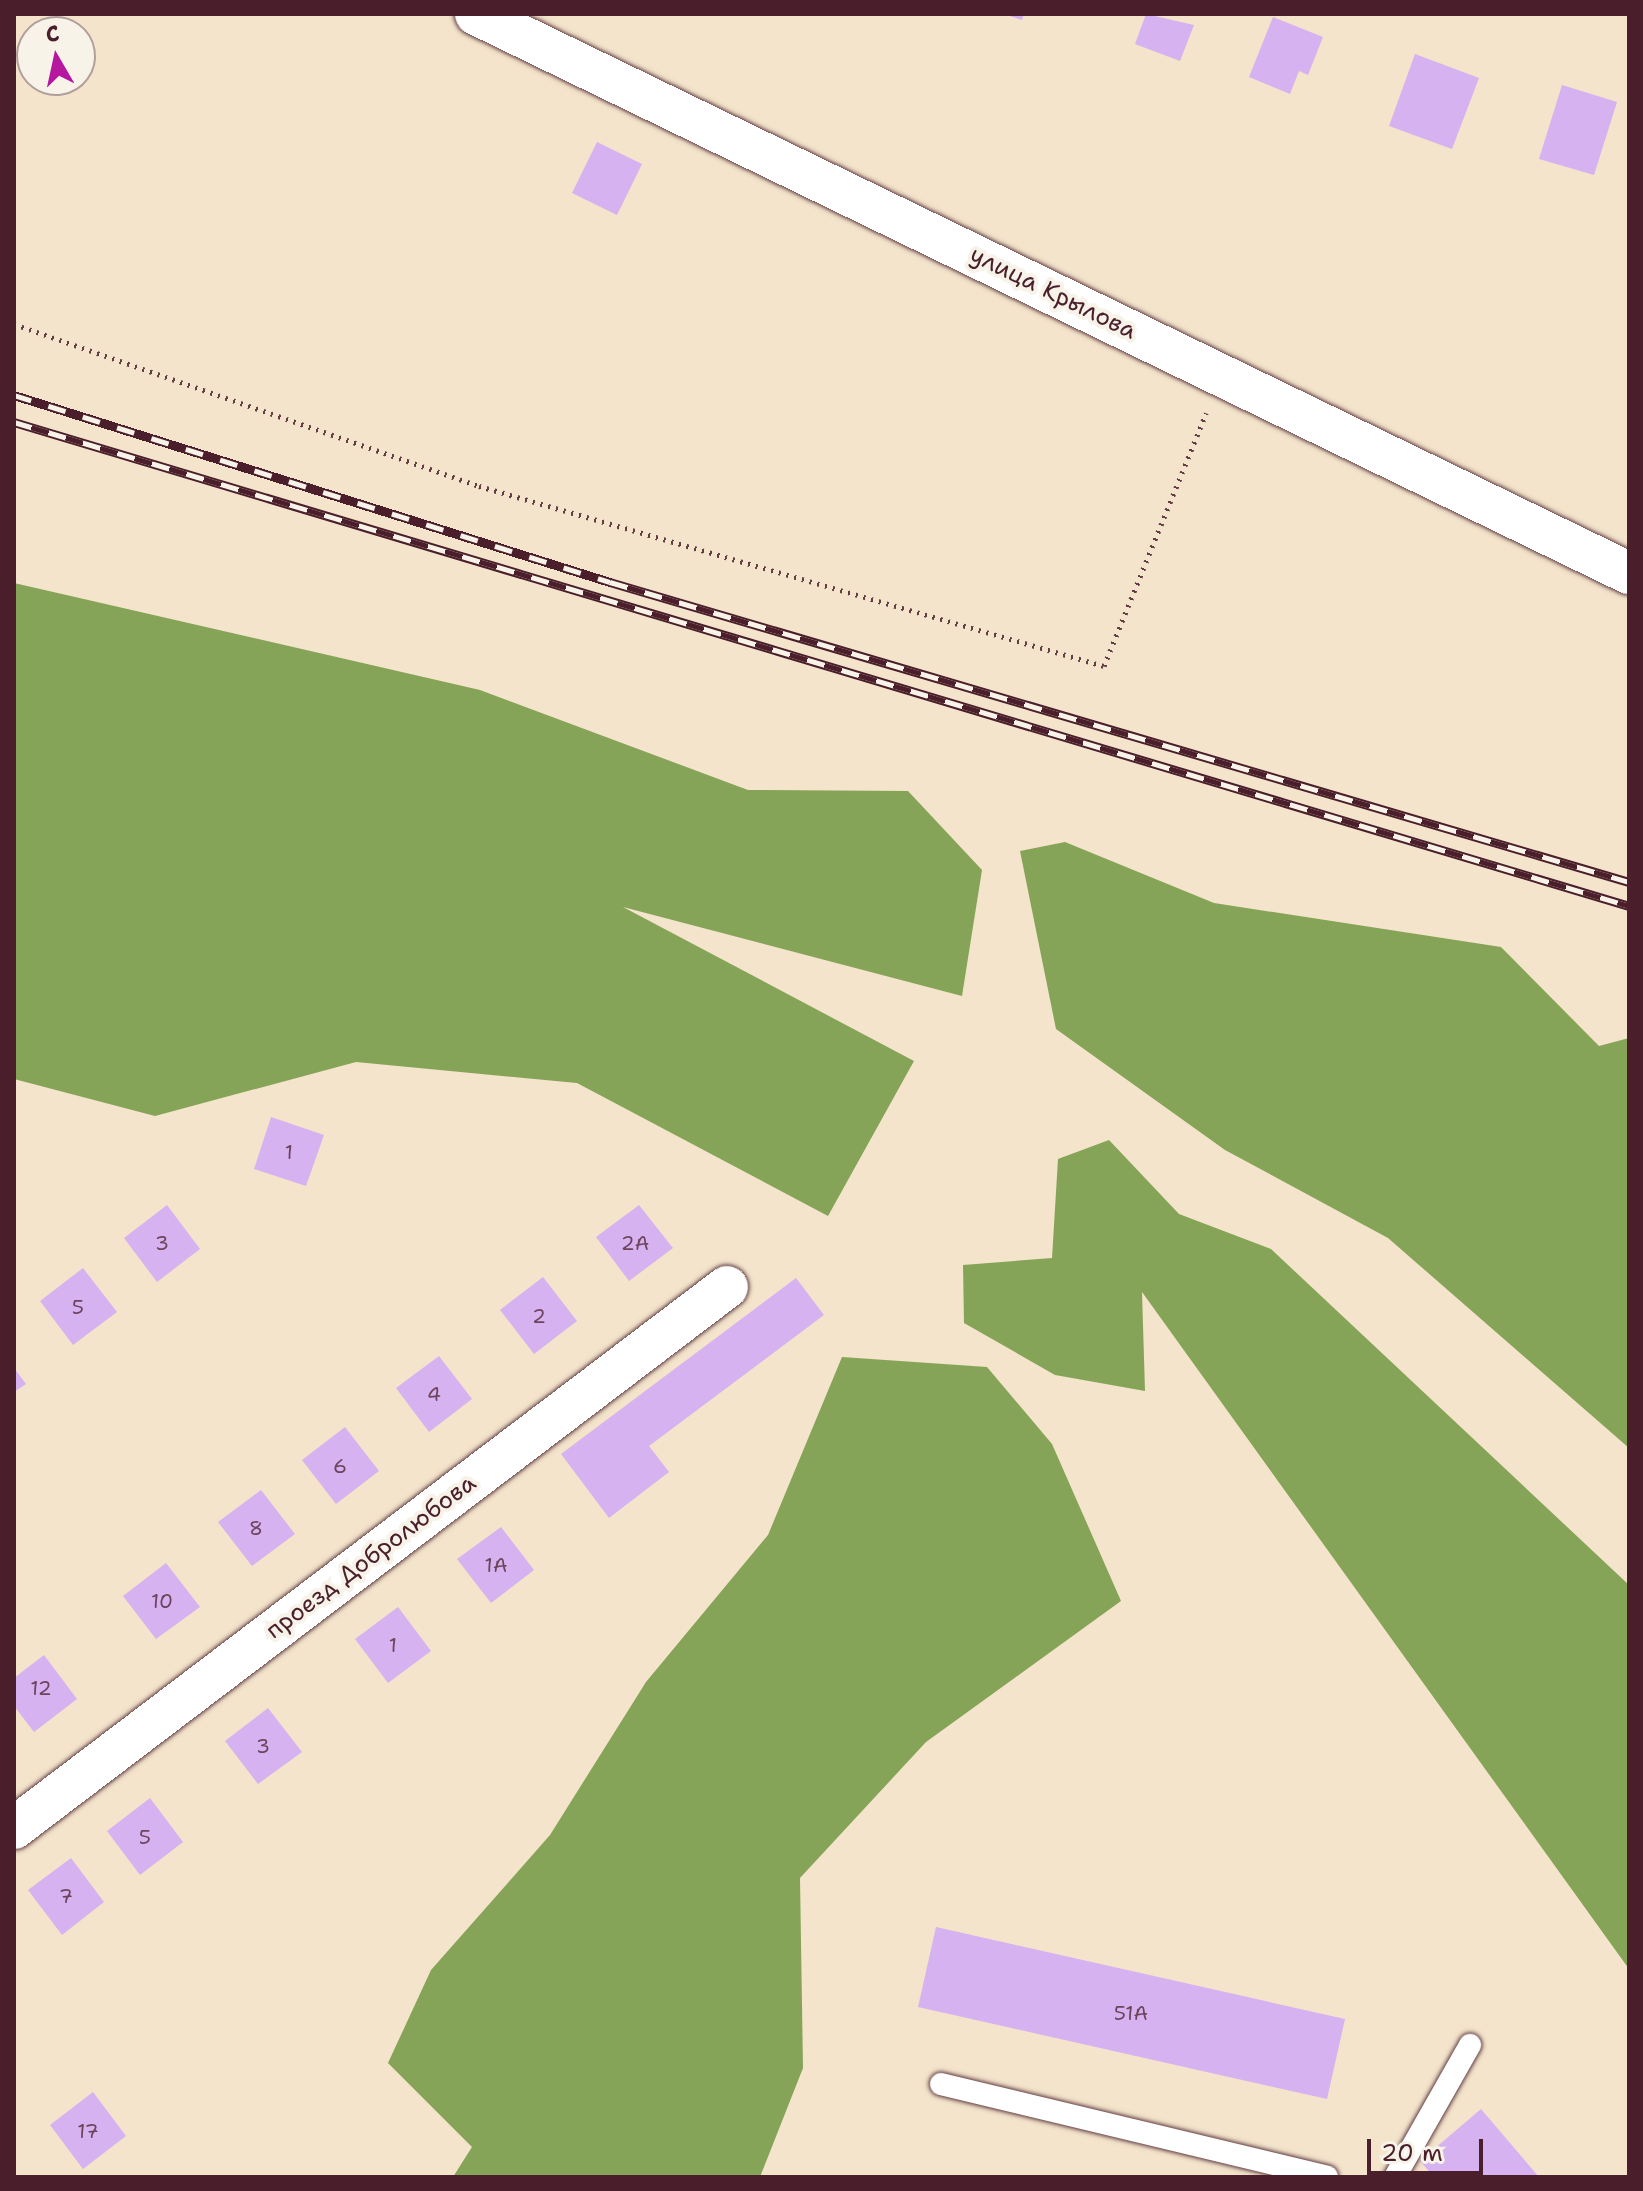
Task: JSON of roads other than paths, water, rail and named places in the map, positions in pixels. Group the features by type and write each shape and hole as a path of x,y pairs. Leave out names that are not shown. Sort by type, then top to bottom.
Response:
{"street":[{"name":"улица Крылова","path":"476,14 1629,573"},
{"name":"проезд Добролюбова","path":"14,1828 727,1287"}],"lane":[{"path":"1395,2177 1470,2045"},
{"path":"941,2084 1327,2177"}],"railway":[{"path":"14,395 610,582 1629,882"},
{"path":"14,422 1629,906"}]}
